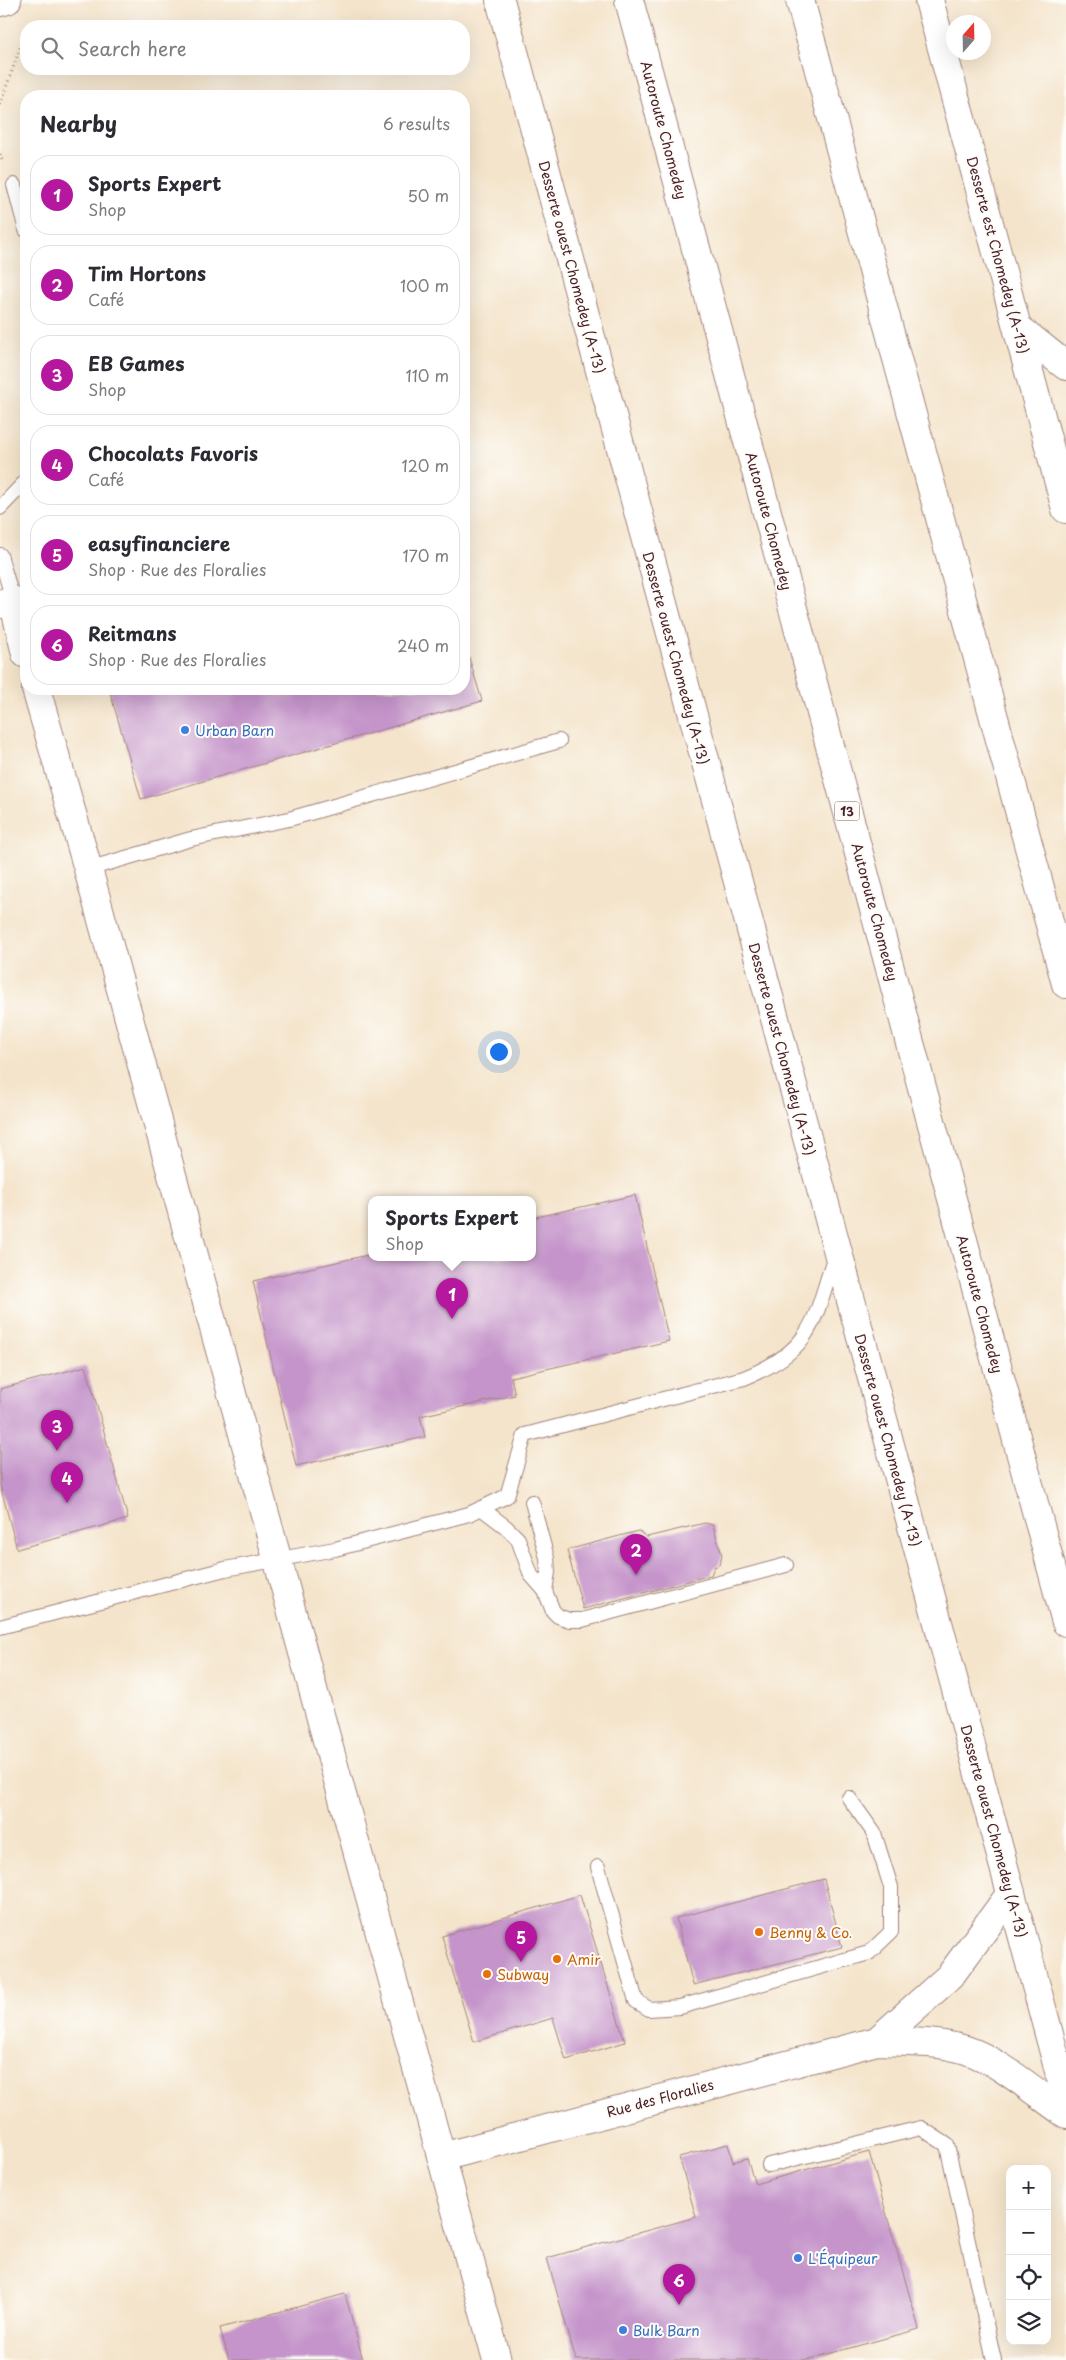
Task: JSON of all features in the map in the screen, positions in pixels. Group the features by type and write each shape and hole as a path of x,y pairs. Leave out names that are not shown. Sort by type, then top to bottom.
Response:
{"main road":[{"path":"0,2 7,0"},
{"name":"Desserte ouest Chomedey (A-13)","path":"500,0 1066,2098"},
{"name":"Autoroute Chomedey","path":"629,0 1066,1622"},
{"path":"800,0 1066,984"},
{"name":"Desserte est Chomedey (A-13)","path":"929,0 1066,509"},
{"path":"1017,328 1066,366"},
{"path":"6,602 20,638"},
{"path":"38,695 88,868 276,1560 497,2360"},
{"path":"878,2040 950,1976 1011,1893"},
{"path":"878,2040 945,2045 965,2049 988,2061 1066,2114"},
{"name":"Rue des Floralies","path":"442,2157 878,2040"}],"lane":[{"path":"14,185 20,208"},
{"path":"0,508 20,487"},
{"path":"0,555 6,602"},
{"path":"88,868 191,839 289,819 558,741"},
{"path":"0,1627 225,1569 335,1549 468,1514 482,1508 507,1496 526,1435 744,1378 768,1369 785,1358 809,1330 837,1250"},
{"path":"532,1502 547,1558 548,1572 545,1591"},
{"path":"482,1508 518,1539 530,1576 545,1591 553,1610 558,1616 569,1620 582,1620 786,1566"},
{"path":"598,1867 636,2001 649,2009 680,2007 868,1953 891,1932 891,1887 874,1833 849,1798"},
{"path":"769,2165 921,2128 947,2145 994,2360"}],"path":[{"path":"0,105 20,49"}],"building":[{"path":"470,661 482,701 141,799 111,695 470,695"},
{"path":"635,1195 669,1341 511,1377 515,1395 420,1416 425,1437 296,1466 253,1281 368,1255 368,1261 536,1261 536,1217"},
{"path":"86,1366 128,1519 17,1549 0,1485 0,1389"},
{"path":"705,1523 713,1525 722,1555 719,1565 714,1567 711,1575 583,1609 567,1550 638,1531 647,1537"},
{"name":"Benny & Co.","path":"824,1879 842,1947 693,1985 676,1918"},
{"path":"580,1895 625,2042 566,2060 553,2018 474,2042 442,1936"},
{"path":"728,2144 733,2162 747,2158 755,2184 869,2152 919,2329 806,2360 576,2360 547,2258 696,2217 679,2157"},
{"path":"345,2294 363,2360 229,2360 220,2328"}],"place":[{"name":"Urban Barn","path":"185,730"},
{"name":"Sports Expert","path":"452,1319"},
{"name":"EB Games","path":"57,1451"},
{"name":"Chocolats Favoris","path":"67,1503"},
{"name":"Tim Hortons","path":"636,1575"},
{"name":"Benny & Co.","path":"759,1932"},
{"name":"Amir","path":"557,1959"},
{"name":"easyfinanciere","path":"521,1962"},
{"name":"Subway","path":"487,1974"},
{"name":"L'Équipeur","path":"798,2258"},
{"name":"Reitmans","path":"679,2305"},
{"name":"Bulk Barn","path":"623,2330"}]}
